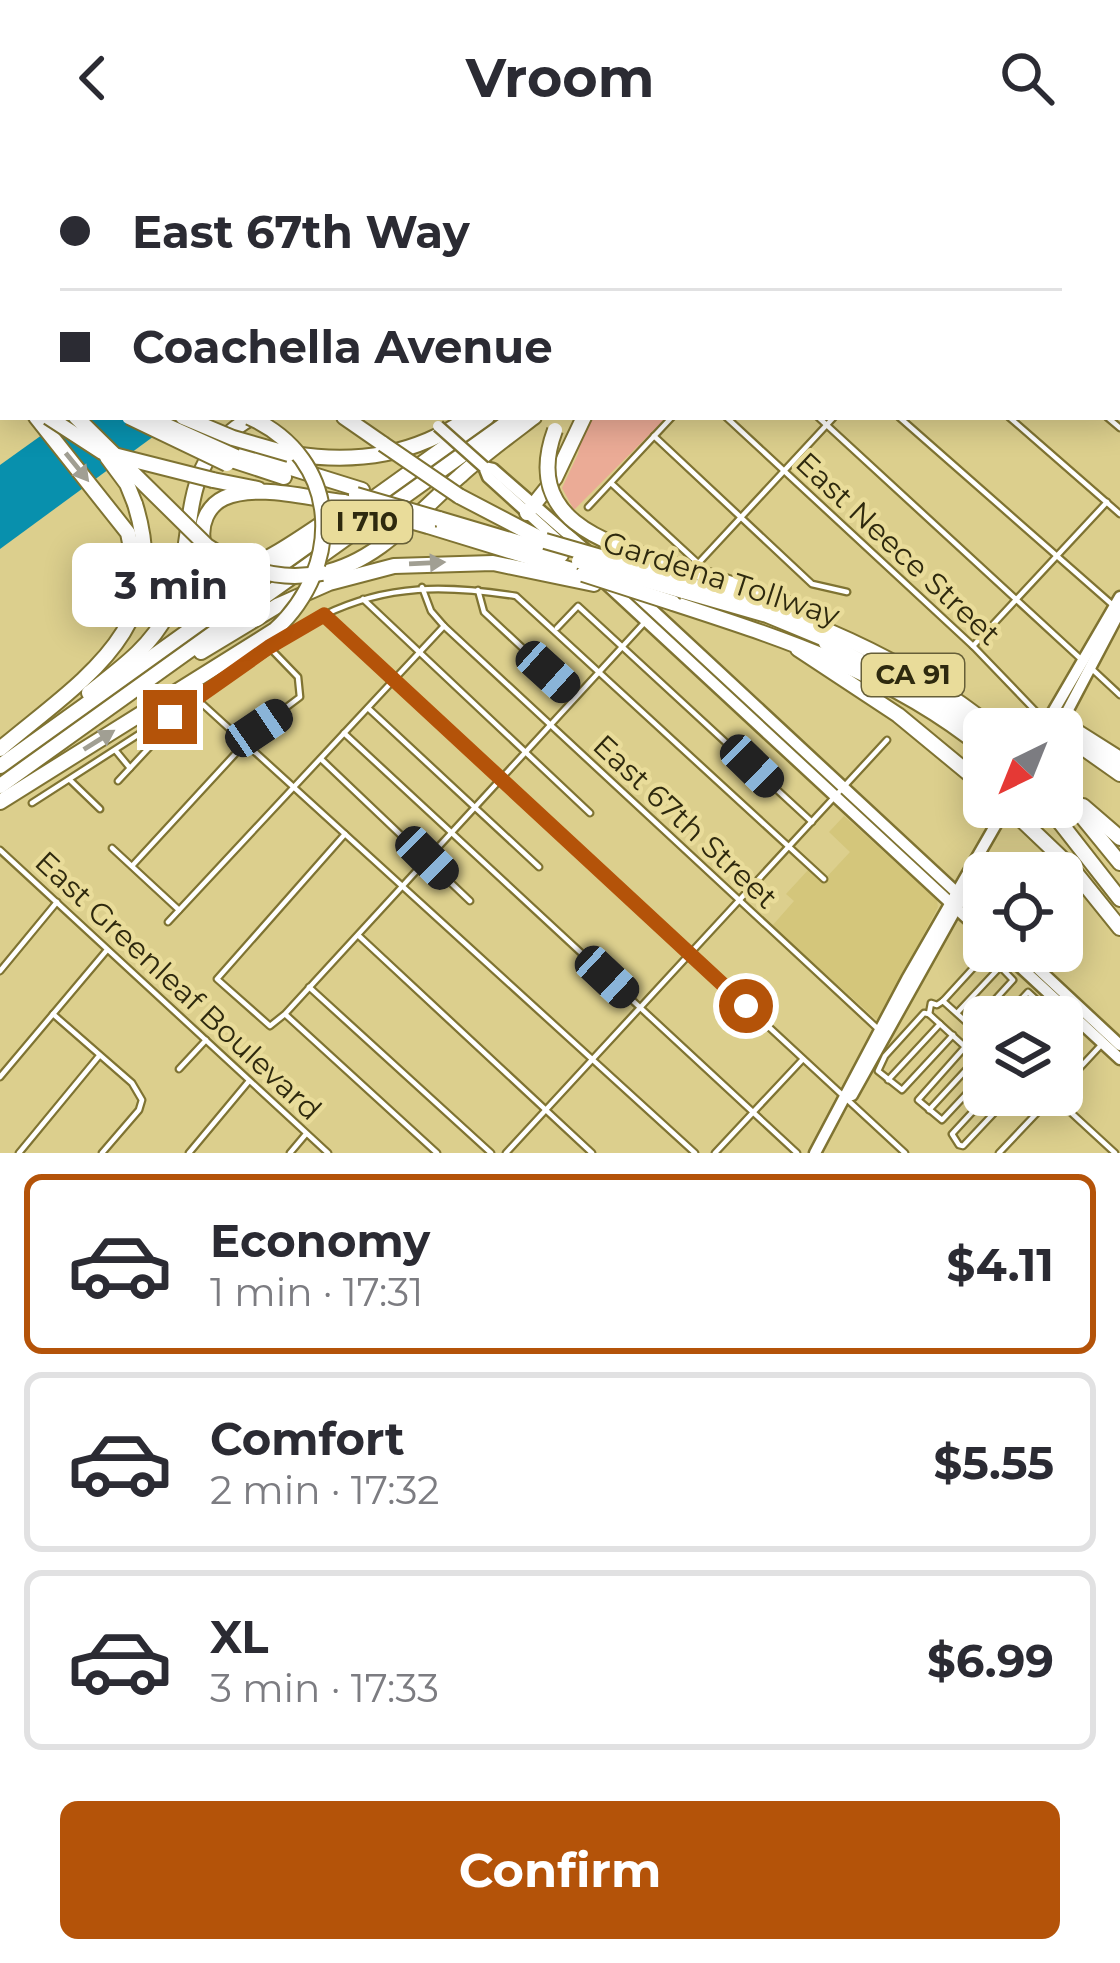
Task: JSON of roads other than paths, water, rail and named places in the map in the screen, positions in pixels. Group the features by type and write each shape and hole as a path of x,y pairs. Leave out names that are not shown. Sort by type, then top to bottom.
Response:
{"highway":[{"path":"38,420 128,533 137,566 130,625"},
{"path":"54,420 102,452 286,496"},
{"path":"0,748 104,661 130,625 144,587 142,527 135,504 117,469 76,420"},
{"path":"77,420 207,545 229,561 283,575 340,569 377,550 530,420"},
{"name":"CA 91","path":"136,420 234,459 436,520 588,579 632,591 688,585 784,639 867,674 963,734"},
{"path":"150,420 234,459"},
{"name":"CA 91","path":"166,420 234,459"},
{"path":"190,420 233,438 332,460 389,455 464,420"},
{"path":"42,737 63,712 141,651 156,632 176,590 202,464 224,436 247,420"},
{"path":"0,802 274,630 312,584 322,550 318,490 301,458 256,420"},
{"path":"349,420 387,442"},
{"path":"365,420 459,496 545,541"},
{"path":"353,496 227,496 213,505 201,529 204,549 223,567 237,570 259,562 480,420"},
{"name":"I 710","path":"0,766 481,420"},
{"name":"I 710","path":"0,787 511,420"},
{"path":"531,508 555,478 583,420"},
{"path":"559,424 549,473 553,491 575,525 688,585"},
{"name":"CA 91","path":"436,520 545,541 688,585 803,610 827,629 965,708"},
{"name":"Gardena Tollway","path":"436,520 565,558 688,585 831,641 899,676 963,720"},
{"path":"174,663 329,583 394,566 493,563 588,579"},
{"name":"Gardena Tollway","path":"688,585 845,651 902,682 911,698"},
{"path":"784,639 898,715 963,769"},
{"path":"1083,740 1120,759"},
{"path":"1083,746 1120,774"},
{"path":"1083,808 1120,838"},
{"path":"1083,817 1120,863"},
{"path":"1029,828 1070,866 1120,928"},
{"path":"1065,828 1120,899"}],"main road":[{"path":"433,422 484,467 488,477 531,508 650,616 963,908"},
{"path":"1062,708 1119,606"},
{"path":"846,1097 852,1095 996,828"},
{"path":"956,900 963,904"},
{"path":"815,1153 879,1029 956,900"},
{"path":"1028,972 1106,1039 1120,1045"},
{"path":"1040,972 1120,1059"}],"street":[{"path":"588,507 669,420"},
{"name":"East Neece Street","path":"729,420 1037,708"},
{"path":"821,420 1120,695"},
{"path":"345,833 218,979 270,1026 650,616 688,585 741,518 831,420"},
{"path":"902,420 1119,606"},
{"path":"1012,420 1120,514"},
{"path":"654,436 812,584 847,592"},
{"path":"611,483 688,585"},
{"path":"973,646 1107,502"},
{"path":"32,803 324,615 362,598 422,587 478,590 516,596 556,628 824,879"},
{"name":"East 67th Street","path":"422,587 431,611 444,626 879,1029"},
{"path":"478,590 484,612 575,697"},
{"path":"362,598 590,813"},
{"path":"556,628 578,606 812,822"},
{"path":"324,615 905,1153"},
{"path":"168,922 444,626"},
{"path":"132,866 245,743 300,697 298,677 269,647"},
{"path":"197,700 695,1153"},
{"path":"368,708 539,867"},
{"path":"118,781 159,737 173,732"},
{"path":"344,733 797,1153"},
{"path":"506,1153 887,740"},
{"path":"116,751 130,768"},
{"path":"321,758 470,901"},
{"path":"70,780 100,808"},
{"path":"112,848 179,910"},
{"name":"East Greenleaf Boulevard","path":"0,850 328,1153"},
{"path":"0,971 57,902"},
{"path":"358,935 592,1153"},
{"path":"0,1077 107,950"},
{"path":"929,1013 931,1003 944,1001 970,972"},
{"path":"957,1013 995,972"},
{"path":"998,996 1013,980 1006,972"},
{"path":"309,987 491,1153"},
{"path":"944,1001 963,1019"},
{"path":"929,1013 963,1044"},
{"path":"929,1013 878,1066 888,1080 900,1091 953,1035"},
{"path":"53,1014 139,1092 139,1110 103,1153"},
{"path":"285,1014 437,1153"},
{"path":"888,1080 940,1024"},
{"path":"1083,1064 1106,1039"},
{"path":"179,1069 206,1040"},
{"path":"963,1048 918,1097 942,1120 963,1098"},
{"path":"19,1153 100,1055"},
{"path":"715,1153 803,1059"},
{"path":"929,1110 963,1073"},
{"path":"189,1153 249,1081"},
{"path":"969,1116 951,1138 963,1146 991,1116"},
{"path":"1005,1151 1036,1116"},
{"path":"1076,1116 1115,1153"},
{"path":"290,1153 307,1133"}],"water":[{"path":"63,420 176,420 0,549 0,465"}]}
